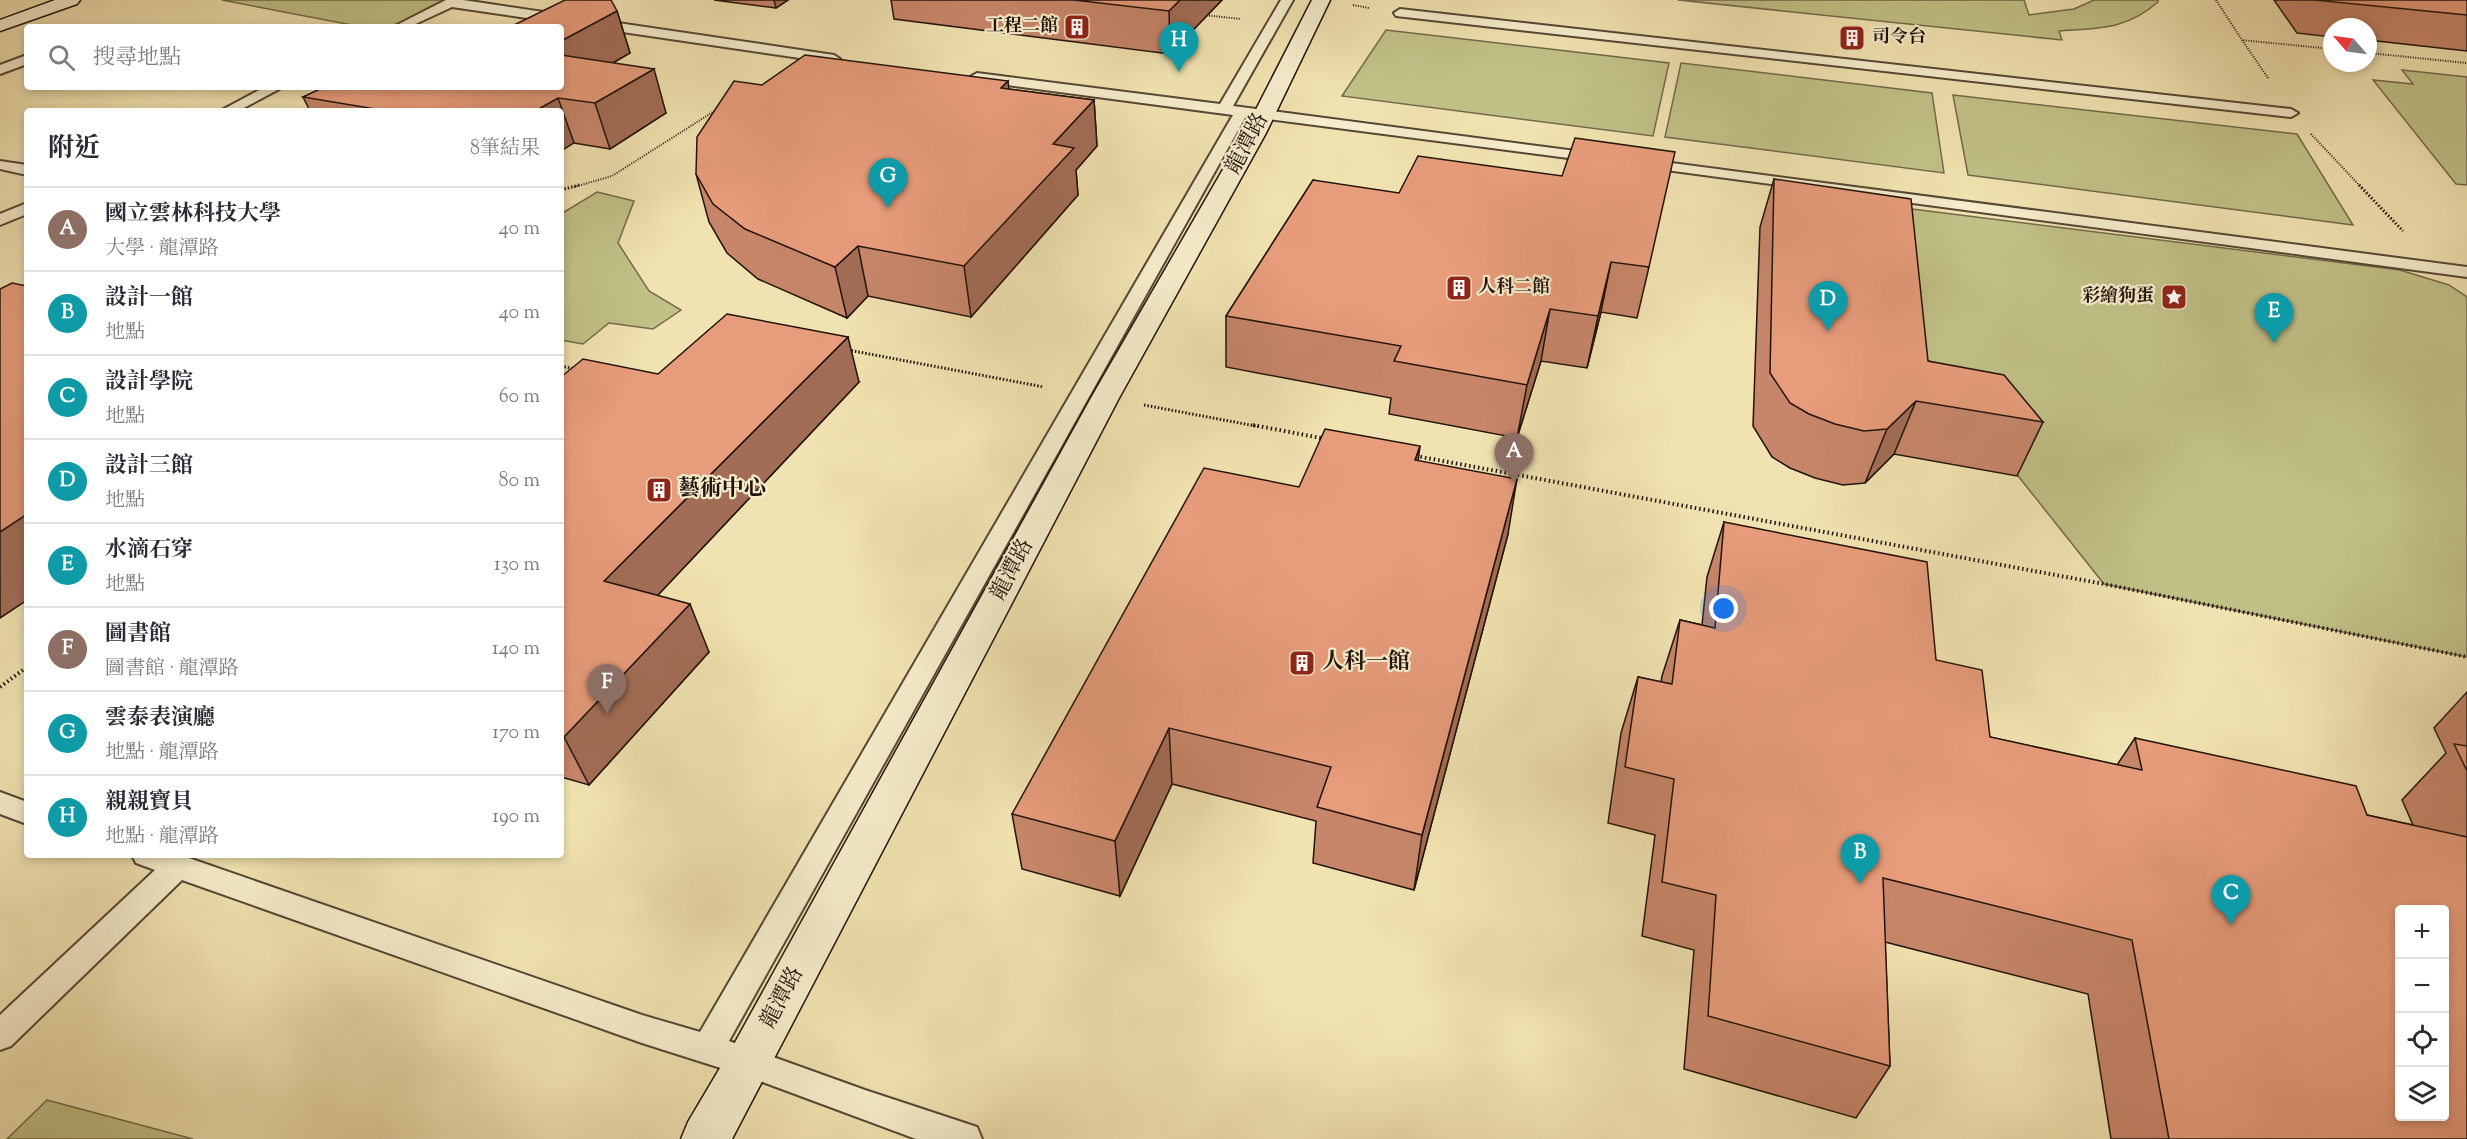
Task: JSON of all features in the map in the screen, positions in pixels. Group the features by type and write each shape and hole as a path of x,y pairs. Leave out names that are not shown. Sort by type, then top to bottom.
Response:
{"street":[{"path":"0,26 71,0"},
{"name":"龍潭路","path":"705,1139 749,1062 1105,398 1244,111 1321,0"}],"lane":[{"path":"707,1049 1244,111 1287,0"},
{"path":"405,24 453,2 850,61"},
{"path":"1400,12 2291,113"},
{"path":"0,70 24,60"},
{"path":"957,75 2467,272"},
{"path":"232,108 270,90"},
{"path":"0,165 24,169"},
{"path":"0,220 24,209"},
{"path":"0,803 24,812"},
{"path":"155,858 642,1029 749,1062 865,1106 965,1139"},
{"path":"0,1036 178,866"}],"path":[{"path":"2216,0 2291,113 2423,253 2433,267"},
{"path":"1203,15 1249,20"},
{"path":"2242,40 2323,48"},
{"path":"2377,54 2467,63"},
{"path":"564,189 612,176 720,108"},
{"path":"837,348 1055,389"},
{"path":"564,367 584,370"},
{"path":"1105,398 1330,440"},
{"path":"1412,455 2092,582 2467,657"},
{"path":"0,687 24,669"}],"green space":[{"path":"222,0 455,0 404,24 346,24"},
{"path":"1678,0 2024,0 2029,15 2074,9 2094,0 2158,0 2158,2 2135,18 2123,23 2099,28 2059,31 2062,40"},
{"path":"1386,30 1669,63 1653,136 1342,96"},
{"path":"1681,63 1932,93 1944,173 1665,137"},
{"path":"2402,70 2467,77 2467,185 2456,184 2373,80 2413,84"},
{"path":"1953,95 2297,134 2353,225 1968,175"},
{"path":"597,192 634,201 618,243 649,291 681,310 653,329 609,323 583,344 564,341 564,212"},
{"path":"1896,207 2400,270 2449,285 2467,297 2467,657 2104,584 1980,428 1907,414"},
{"path":"47,1100 193,1139 7,1139"}],"building":[{"path":"565,0 611,0 617,11 564,39 564,24 516,24"},
{"path":"1074,0 1180,0 1169,11"},
{"path":"2314,0 2467,0 2467,15"},
{"path":"564,55 654,69 595,103 558,98 540,108 369,108 303,97 318,90 564,90"},
{"path":"805,55 1008,81 1001,88 1094,100 1053,144 1074,148 964,266 858,246 835,267 745,229 713,204 696,174 697,137 734,81 762,85"},
{"name":"人科二館","path":"1575,138 1675,152 1649,267 1611,262 1598,316 1550,309 1527,385 1394,361 1401,346 1226,316 1313,180 1399,193 1418,156 1562,176"},
{"path":"1774,179 1911,199 1928,361 2004,375 2043,422 1916,401 1887,429 1864,431 1835,424 1809,414 1790,403 1770,373"},
{"path":"12,283 24,285 24,516 0,532 0,289"},
{"path":"727,314 848,337 604,581 690,604 564,737 564,375 583,359 658,374"},
{"name":"人科一館","path":"1325,429 1420,446 1415,460 1517,479 1422,835 1317,807 1331,767 1169,728 1115,841 1012,814 1204,468 1299,487"},
{"path":"1724,522 1927,562 1936,660 1982,670 1990,737 2142,770 2135,738 2356,786 2367,815 2467,837 2467,1139 2169,1139 2132,940 1883,878 1890,1066 1708,1016 1716,895 1662,882 1674,779 1625,767 1638,677 1672,684 1680,620 1715,628"},
{"path":"2454,744 2467,746 2467,771"}],"place":[{"name":"工程二館","path":"1077,27"},
{"name":"司令台","path":"1852,38"},
{"name":"親親寶貝","path":"1179,72"},
{"name":"雲泰表演廳","path":"888,208"},
{"name":"人科二館","path":"1459,288"},
{"name":"彩繪狗蛋","path":"2174,297"},
{"name":"設計三館","path":"1828,331"},
{"name":"水滴石穿","path":"2274,343"},
{"name":"國立雲林科技大學","path":"1514,483"},
{"name":"藝術中心","path":"659,490"},
{"name":"人科一館","path":"1302,663"},
{"name":"圖書館","path":"607,714"},
{"name":"設計一館","path":"1860,884"},
{"name":"設計學院","path":"2231,925"}]}
